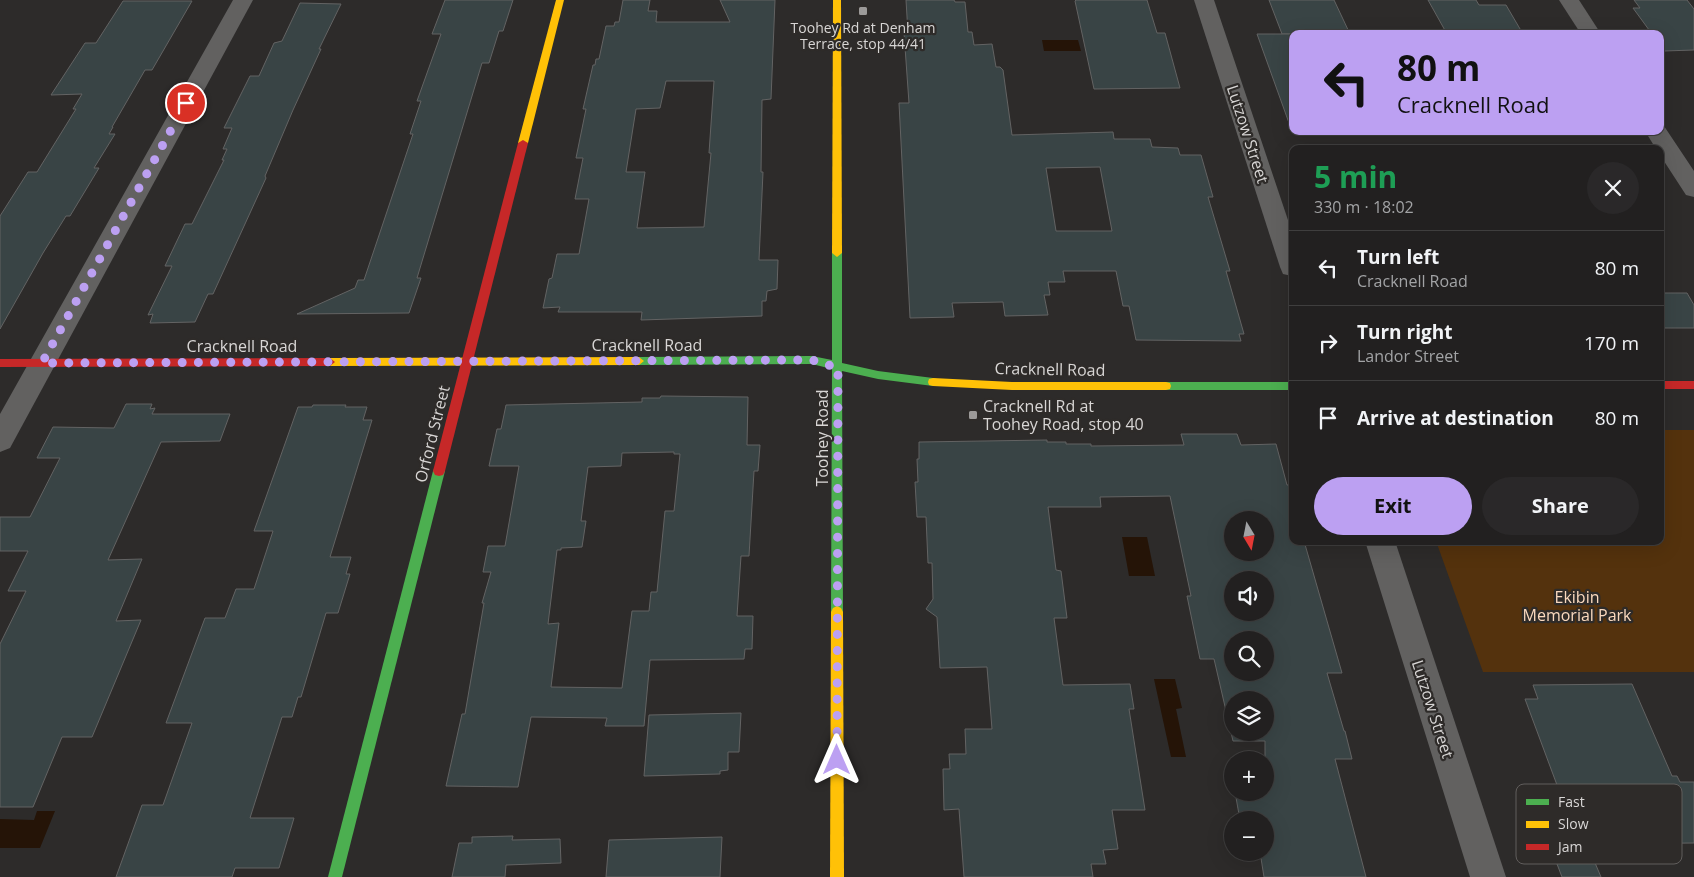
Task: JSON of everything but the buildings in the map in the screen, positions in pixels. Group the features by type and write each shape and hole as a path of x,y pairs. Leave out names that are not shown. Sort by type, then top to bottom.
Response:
{"street":[{"path":"0,440 243,0"},
{"name":"Orford Street","path":"334,877 560,0"},
{"name":"Toohey Road","path":"837,0 837,877"},
{"name":"Lutzow Street","path":"1204,0 1289,258"},
{"path":"1569,0 1588,30"},
{"path":"1659,135 1694,189"},
{"name":"Cracknell Road","path":"0,364 812,360 874,376 921,382 998,385 1289,386"},
{"path":"1664,385 1694,385"},
{"name":"Lutzow Street","path":"1381,545 1488,877"}],"green space":[{"name":"Ekibin Memorial Park","path":"1664,430 1694,430 1694,672 1483,672 1437,545 1664,545"}],"shaded area":[{"path":"1042,40 1078,40 1081,51 1044,51"},
{"path":"1122,537 1147,537 1155,576 1129,576"},
{"path":"1154,679 1175,679 1182,708 1176,709 1186,757 1171,757"},
{"path":"37,811 55,811 40,848 0,848 0,819 34,820"}],"traffic: fast":[{"path":"837,253 837,612"},
{"path":"639,361 812,360 878,375 933,382"},
{"path":"1166,386 1289,386"},
{"path":"335,877 439,471"}],"traffic: slow":[{"path":"523,143 560,0"},
{"path":"837,0 837,253"},
{"path":"330,362 639,361"},
{"path":"933,382 1012,386 1166,386"},
{"path":"837,612 837,877"}],"traffic: jam":[{"path":"439,471 523,143"},
{"path":"0,363 330,362"},
{"path":"1664,385 1694,385"}],"place":[{"name":"Toohey Rd at Denham Terrace, stop 44/41","path":"863,11"},
{"name":"Cracknell Rd at Toohey Road, stop 40","path":"973,415"}],"route":[{"path":"186,103 42,363 812,360 838,368 837,760"}]}
